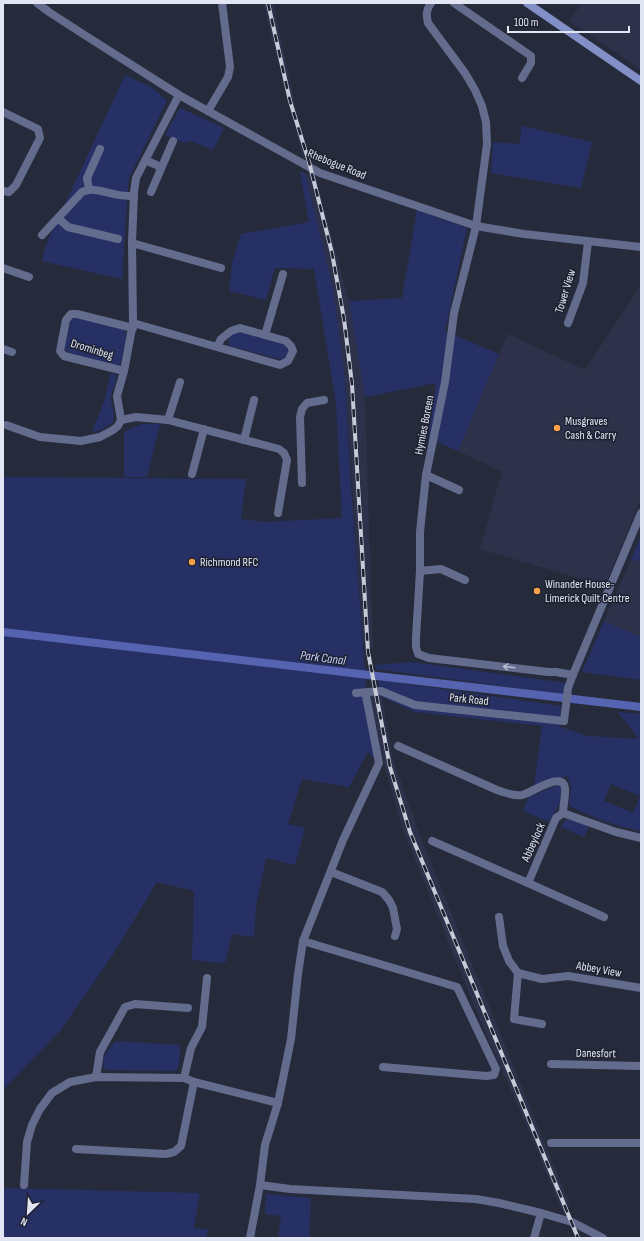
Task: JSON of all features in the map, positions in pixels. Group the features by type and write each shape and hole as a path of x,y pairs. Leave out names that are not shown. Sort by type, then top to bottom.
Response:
{"main road":[{"path":"528,3 641,81"}],"street":[{"name":"Rhebogue Road","path":"38,3 78,31 179,95 320,173 476,226 524,234 641,247"},
{"path":"208,111 228,77 230,67 222,3"},
{"name":"Hymies Boreen","path":"431,3 427,9 426,15 428,24 454,56 476,90 486,122 488,144 476,226 454,313 445,382 426,475 420,532 420,571 416,647 418,654 429,658 573,675"},
{"path":"454,3 531,56 531,63 522,78"},
{"name":"Drominbeg","path":"121,420 117,396 124,371 133,326 132,243 136,178 179,95"},
{"path":"3,112 38,129 40,138 16,185 8,192 3,191"},
{"path":"150,192 173,141"},
{"path":"89,189 87,178 100,149"},
{"path":"145,160 161,167"},
{"path":"42,235 82,192 89,189 95,189 115,195 134,196"},
{"path":"58,218 68,227 118,239"},
{"name":"Tower View","path":"568,323 583,283 588,242"},
{"path":"132,243 221,268"},
{"path":"3,268 29,277"},
{"path":"265,335 283,274"},
{"name":"Drominbeg","path":"124,371 64,356 60,351 66,320 71,314 133,326 280,364 288,361 293,351 291,346 286,341 240,328 221,339 217,347"},
{"path":"3,349 12,352"},
{"path":"168,420 180,382"},
{"path":"244,440 254,400"},
{"path":"302,483 300,417 302,409 307,402 324,400"},
{"path":"6,425 40,437 81,441 100,437 118,426 121,420 136,417 168,420 279,449 284,453 287,460 278,513"},
{"path":"192,474 204,429"},
{"path":"287,460 301,459"},
{"path":"426,475 459,490"},
{"path":"573,675 641,513"},
{"path":"420,571 441,569 466,580"},
{"name":"Park Road","path":"368,693 381,691 415,705 564,721 568,688 573,675"},
{"path":"250,1238 260,1185 265,1145 278,1103 291,1039 303,941 343,840 379,762 366,696 368,693 356,693"},
{"path":"398,746 497,790 510,794 521,795 530,793 557,780 562,782 565,787 563,813 616,832 641,838"},
{"name":"Abbeylock","path":"528,883 556,818 563,813"},
{"path":"432,841 604,917"},
{"path":"331,872 382,892 389,900 393,908 397,929 396,936"},
{"path":"499,917 503,946 508,961 518,973 514,1019 542,1024"},
{"path":"303,941 457,987 496,1069 494,1075 486,1076 383,1067"},
{"name":"Abbey View","path":"518,973 542,979 568,976 641,988"},
{"path":"184,1078 191,1048 202,1027 206,978"},
{"path":"96,1077 100,1052 125,1008 135,1004 188,1008"},
{"name":"Danesfort","path":"551,1064 641,1066"},
{"path":"24,1185 27,1142 32,1125 52,1093 70,1082 96,1077 184,1078 194,1082 278,1103"},
{"path":"76,1149 166,1154 174,1152 181,1146 194,1082"},
{"path":"551,1143 641,1143"},
{"path":"260,1185 290,1189 476,1199 541,1213 572,1222 603,1238"},
{"path":"534,1238 541,1213"}],"shaded area":[{"path":"263,3 273,3 296,109 311,163 303,158"},
{"path":"582,3 641,3 641,70 569,21"},
{"path":"125,75 153,88 167,101 129,178 122,279 42,261 46,245"},
{"path":"180,108 224,128 213,150 191,141 185,143 165,135"},
{"path":"522,126 592,142 581,188 491,173 493,142 519,144"},
{"path":"300,172 305,173 333,287 345,380 351,486 366,685 362,691 375,759 368,752 349,787 302,779 288,824 305,828 295,865 266,858 256,907 254,937 232,934 225,963 192,960 194,891 157,882 112,956 60,1031 3,1090 3,477 246,479 241,519 264,522 342,518 336,403 314,269 275,268 266,300 229,291 232,263 241,234 309,222"},
{"path":"305,173 315,176 349,301 365,397 373,648 363,642 345,380 333,287"},
{"path":"417,210 467,228 445,331 499,354 458,451 428,438 436,383 365,397 349,301 402,298"},
{"path":"641,285 641,498 605,586 480,549 502,472 458,451 508,334 585,370"},
{"path":"74,317 123,329 127,334 121,363 117,366 69,353 64,349 71,320"},
{"path":"240,332 285,345 289,351 284,360 230,346 228,340 233,334"},
{"path":"110,374 115,374 116,377 111,396 114,419 113,422 101,430 92,432 105,399"},
{"path":"142,424 160,424 147,477 124,477 124,432"},
{"path":"641,535 641,561 631,560"},
{"path":"631,560 641,561 641,637 604,621"},
{"path":"604,621 641,637 641,680 582,672"},
{"path":"412,662 566,683 563,694 376,669 375,665"},
{"path":"378,680 561,706 560,727 588,736 639,739 618,712 641,714 641,831 605,821 570,806 569,802 571,789 568,776 534,786 542,726 415,712 382,697","holes":["611,784 640,796 633,813 604,801"]},
{"path":"370,695 382,697 392,756 419,833 570,1205 564,1215 480,1020 404,832 386,772"},
{"path":"558,785 562,786 561,797 557,809 549,822 523,811 529,797"},
{"path":"565,820 573,820 589,826 584,837 561,827"},
{"path":"116,1041 180,1045 179,1065 176,1071 107,1070 102,1066 106,1052"},
{"path":"3,1188 200,1193 194,1228 208,1229 206,1238 3,1238"},
{"path":"266,1194 311,1198 309,1238 278,1238 281,1216 265,1214"}],"waterway":[{"name":"Park Canal","path":"3,632 641,707"}],"railway":[{"path":"268,3 290,101 309,162 332,253 344,319 352,384 368,652 390,767 410,832 578,1238"}],"place":[{"name":"Musgraves Cash & Carry","path":"557,428"},
{"name":"Richmond RFC","path":"192,562"},
{"name":"Winander House- Limerick Quilt Centre","path":"537,591"}]}
